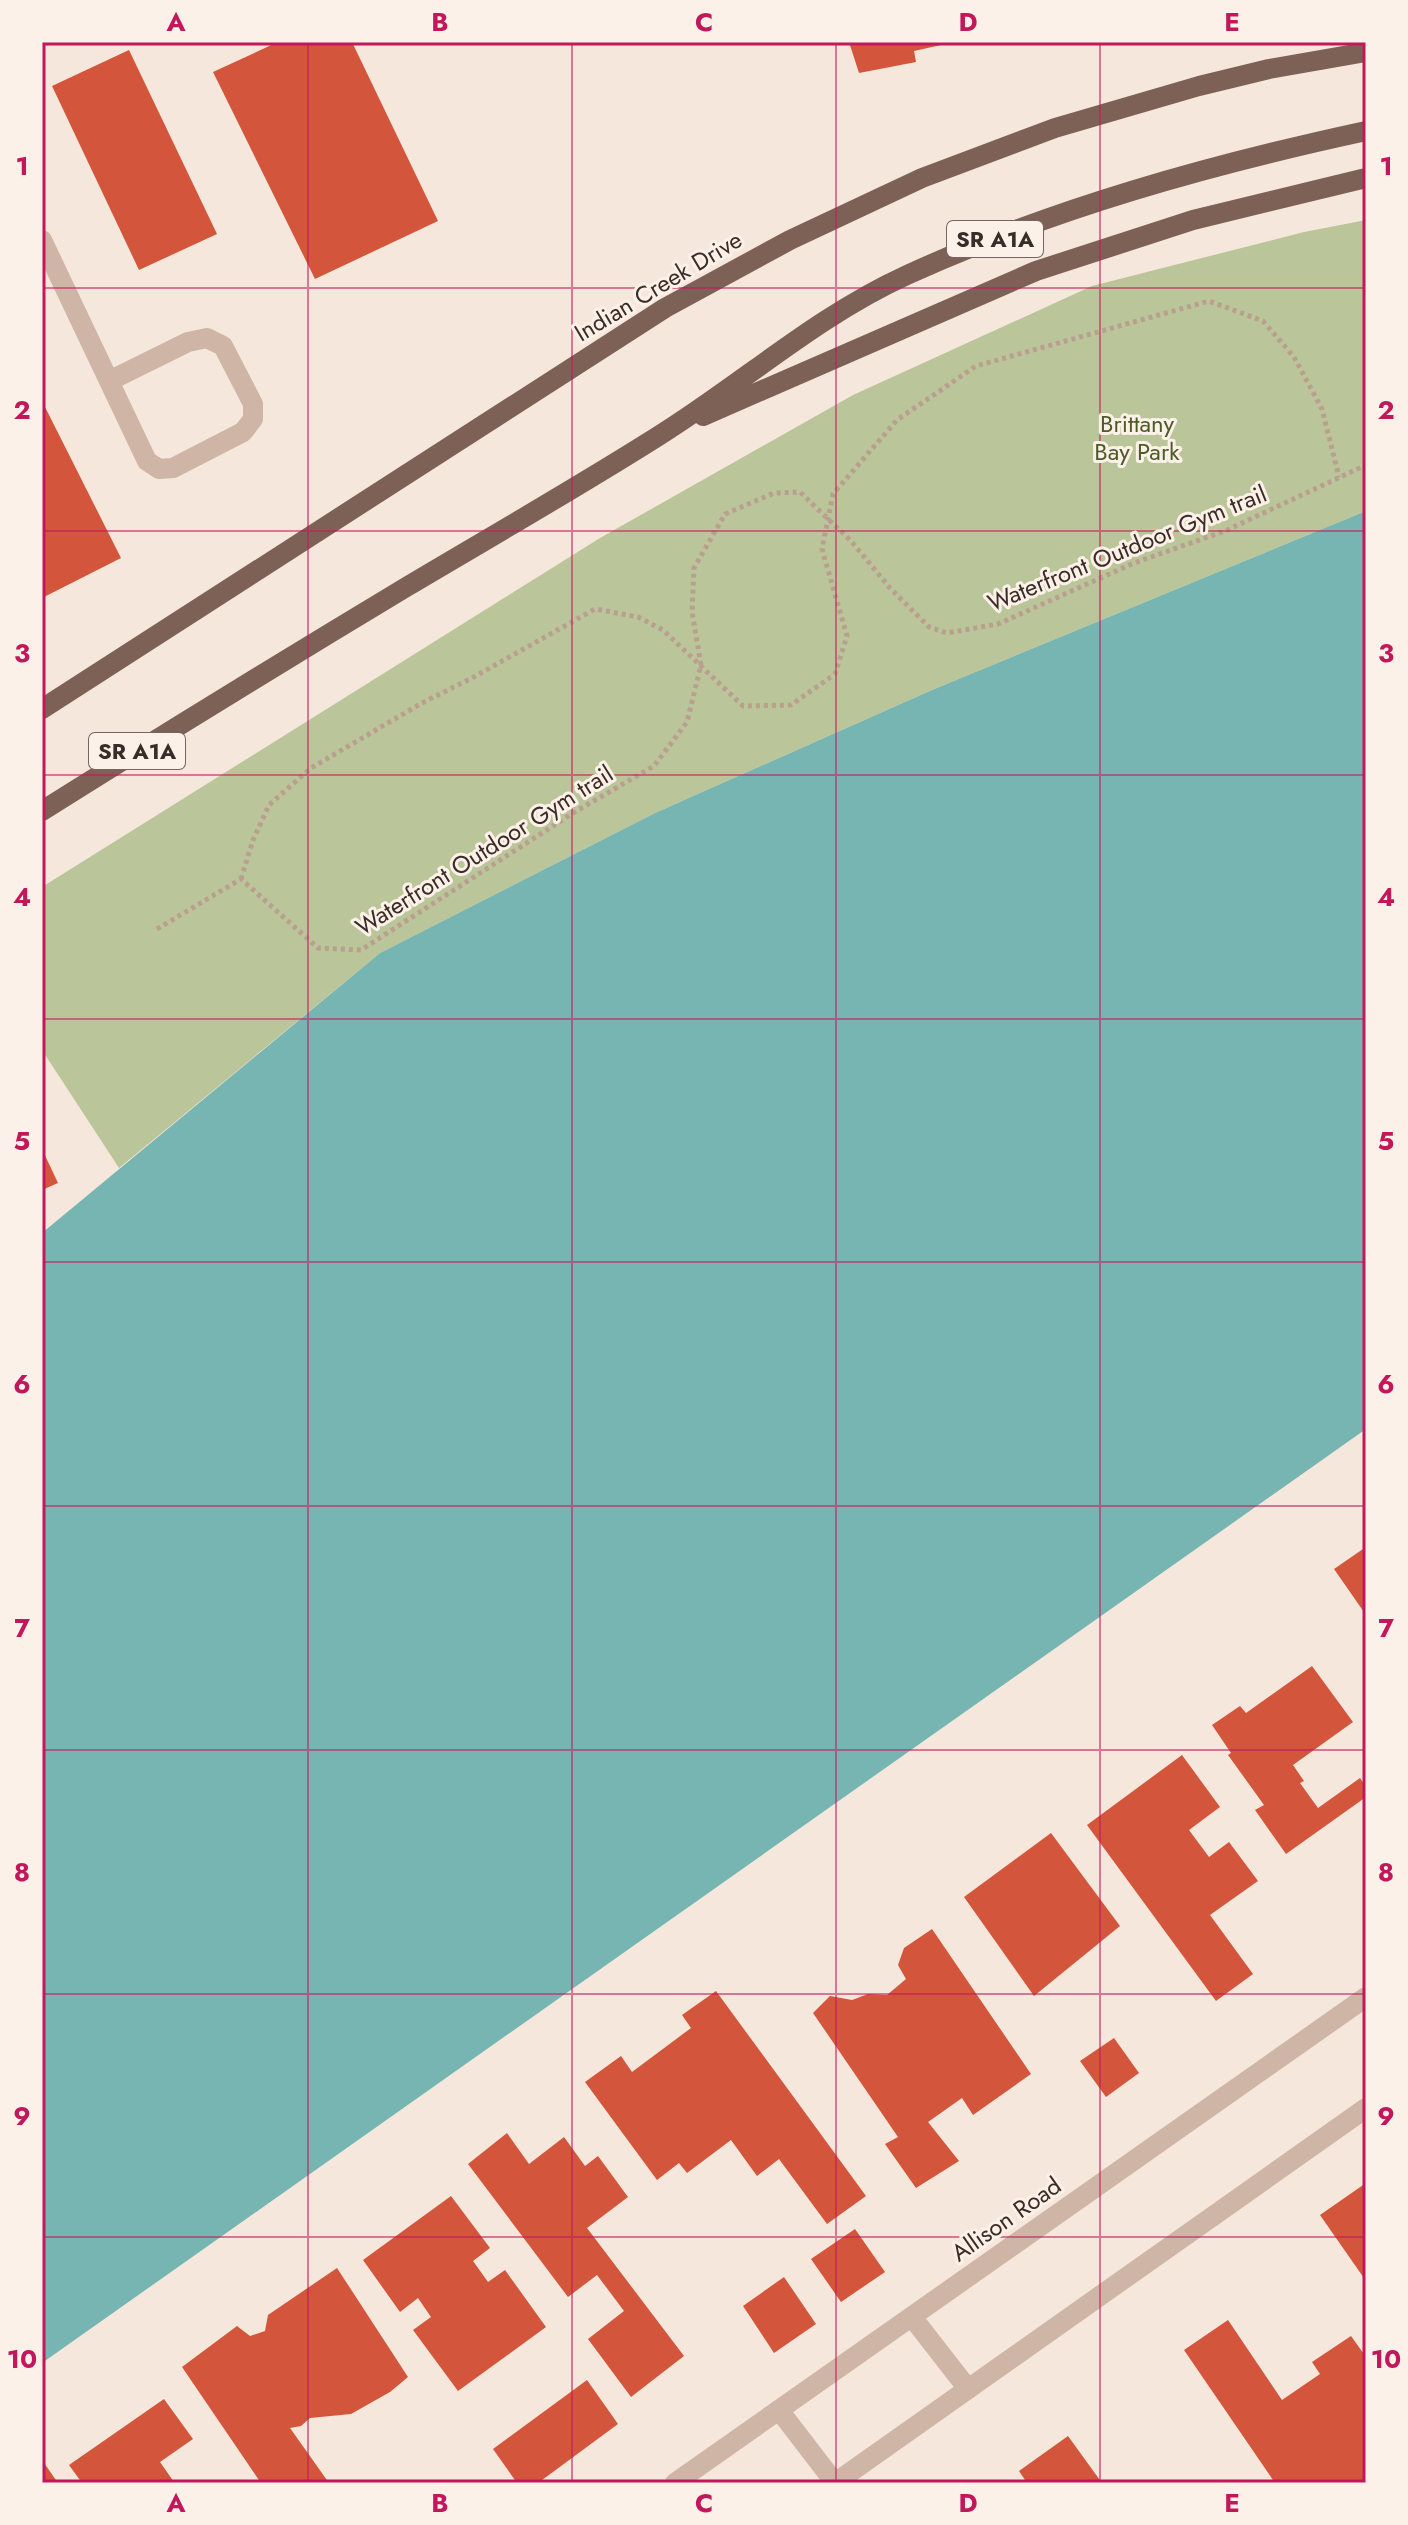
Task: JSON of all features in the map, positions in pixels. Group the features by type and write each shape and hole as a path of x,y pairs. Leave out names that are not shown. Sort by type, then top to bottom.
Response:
{"main road":[{"name":"Indian Creek Drive","path":"42,709 665,308 790,240 922,178 1055,128 1199,86 1269,69 1366,52"},
{"name":"SR A1A","path":"42,811 232,691 662,434 852,302 908,274 1130,190 1266,152 1366,131"},
{"path":"662,434 1036,271 1180,223 1366,178"}],"street":[{"path":"42,240 147,461 159,469 173,468 243,432 253,419 253,404 223,346 207,338 188,342 109,381"},
{"name":"Allison Road","path":"675,2483 1366,1997"},
{"path":"779,2410 835,2483 1366,2108"},
{"path":"912,2317 968,2389"}],"path":[{"path":"157,929 241,879 253,840 269,805 311,768 422,703 595,609 638,617 663,630 743,706 791,705 835,674 847,636 822,549 833,494 897,420 976,366 1209,301 1263,321 1294,357 1322,409 1339,477"},
{"name":"Waterfront Outdoor Gym trail","path":"241,879 318,948 361,950 573,813 654,766 687,722 701,665 692,612 694,568 725,514 774,493 800,492 852,542 890,588 929,627 947,633 998,624 1134,563 1225,531 1366,465"}],"green space":[{"name":"Brittany Bay Park","path":"1366,220 1366,511 932,690 655,813 380,953 119,1168 42,1050 42,887 600,538 853,395 1092,286 1304,232"}],"water":[{"path":"1366,511 1366,1429 42,2363 42,1233 380,953 655,813 932,690"}],"building":[{"path":"278,42 352,42 438,221 315,279 213,72"},
{"path":"849,42 950,43 914,51 916,62 859,73"},
{"path":"129,50 217,234 139,270 52,86"},
{"path":"42,401 121,558 42,598"},
{"path":"42,1149 58,1183 42,1190"},
{"path":"1366,1547 1366,1615 1334,1569"},
{"path":"1312,1666 1353,1722 1293,1765 1304,1781 1300,1783 1318,1808 1360,1778 1366,1787 1366,1797 1286,1854 1255,1810 1264,1805 1228,1755 1231,1753 1212,1725 1240,1706 1246,1713"},
{"path":"1182,1755 1220,1807 1189,1830 1209,1857 1229,1842 1258,1881 1210,1915 1253,1974 1216,2001 1087,1825"},
{"path":"1051,1833 1120,1926 1034,1996 964,1897"},
{"path":"932,1929 1031,2074 973,2115 962,2098 928,2122 959,2161 916,2188 885,2144 898,2137 813,2013 830,1996 852,2000 868,1994 887,1995 906,1979 898,1965 904,1948"},
{"path":"716,1991 866,2196 827,2224 779,2159 757,2176 731,2140 687,2173 679,2163 657,2180 585,2082 621,2056 632,2072 691,2028 682,2015"},
{"path":"1114,2038 1139,2073 1106,2097 1080,2061"},
{"path":"507,2133 529,2164 564,2137 585,2166 598,2156 628,2197 587,2228 684,2356 631,2397 588,2339 624,2311 597,2275 568,2297 468,2164"},
{"path":"1366,2183 1366,2281 1320,2215"},
{"path":"451,2196 490,2248 473,2261 488,2282 505,2270 546,2327 458,2391 413,2330 431,2317 418,2298 400,2312 363,2260"},
{"path":"855,2229 885,2272 841,2302 811,2259"},
{"path":"337,2268 408,2377 390,2392 351,2414 310,2418 301,2426 290,2428 329,2483 261,2483 182,2367 237,2326 250,2336 265,2331 268,2315"},
{"path":"784,2277 816,2324 774,2353 743,2306"},
{"path":"1228,2320 1282,2400 1320,2374 1312,2362 1351,2336 1366,2357 1366,2483 1275,2483 1184,2350"},
{"path":"587,2380 618,2424 538,2483 517,2483 493,2449"},
{"path":"164,2399 193,2439 160,2462 174,2482 82,2483 69,2465"},
{"path":"1068,2436 1102,2483 1027,2483 1019,2471"},
{"path":"42,2460 58,2483 42,2483"}]}
